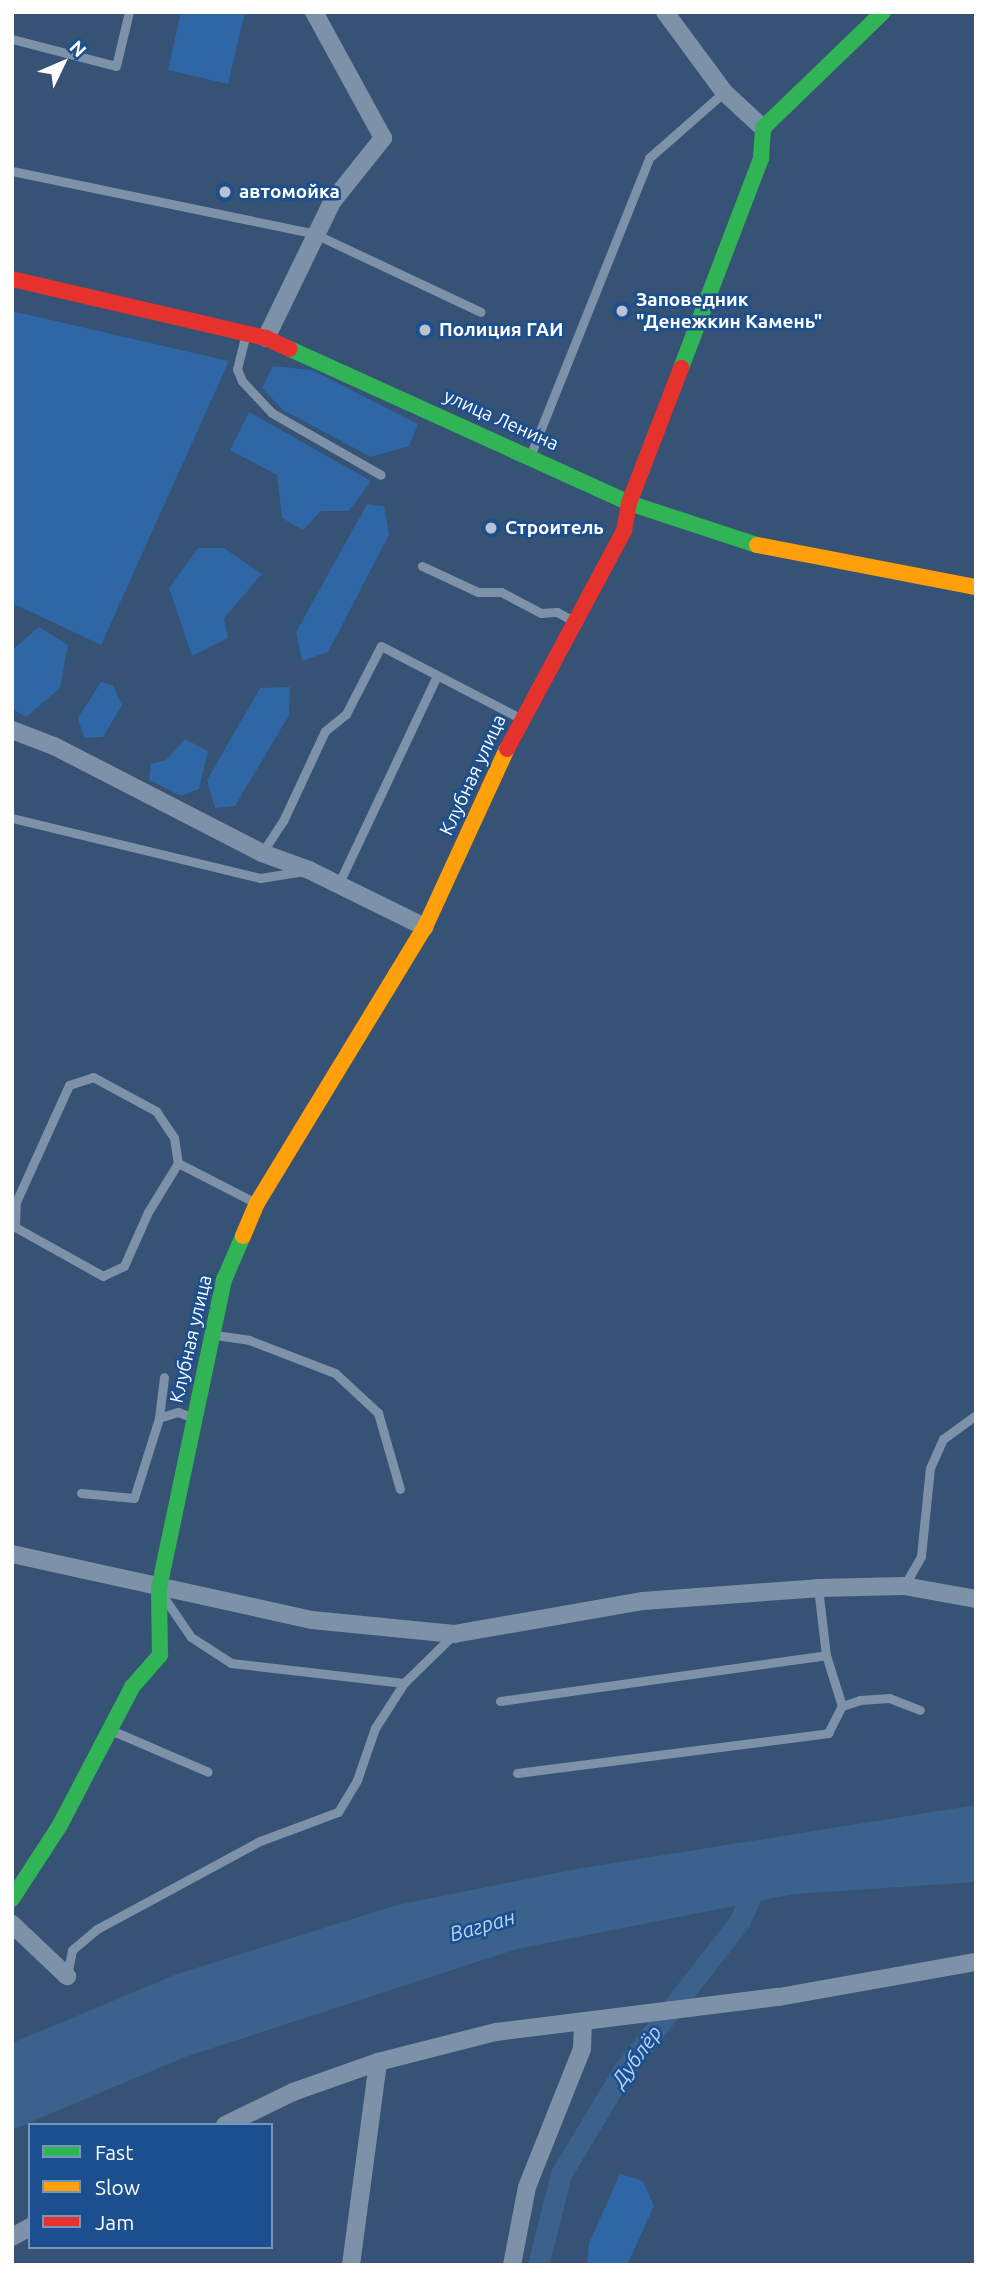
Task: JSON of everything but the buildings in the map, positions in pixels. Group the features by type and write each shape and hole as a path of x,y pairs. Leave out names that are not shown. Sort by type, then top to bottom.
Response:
{"street":[{"path":"266,338 332,202 383,138 314,12"},
{"path":"665,12 724,92 763,128 883,12"},
{"name":"Клубная улица","path":"12,1899 113,1731 132,1687 160,1655 159,1588 195,1419 225,1280 257,1203 425,927 521,719 578,623 624,531 629,503 761,158 763,128"},
{"name":"улица Ленина","path":"12,279 266,338 629,503 774,551 976,587"},
{"path":"12,730 54,746 262,853 309,870 425,927"},
{"path":"12,1554 312,1620 454,1634 643,1601 818,1588 904,1586 976,1599"},
{"path":"12,1924 67,1976"},
{"path":"229,2123 293,2092 378,2062 496,2032 618,2020 779,1997 976,1962"},
{"path":"512,2265 527,2187 582,2049 583,2024"},
{"path":"351,2265 378,2062"},
{"path":"12,2237 28,2228"}],"lane":[{"path":"12,38 116,66 129,12"},
{"path":"530,456 649,158 724,92"},
{"path":"12,171 315,233 481,312"},
{"path":"247,332 237,358 242,381 272,413 381,475"},
{"path":"422,566 478,592 501,592 541,612 556,612 578,623"},
{"path":"262,853 283,821 325,732 346,714 380,646 521,719"},
{"path":"338,885 437,676"},
{"path":"12,818 260,878 309,870"},
{"path":"178,1163 148,1212 124,1266 103,1276 15,1227 16,1202 69,1085 93,1077 156,1111 174,1138 178,1163 227,1193 257,1203"},
{"path":"215,1335 249,1339 335,1373 378,1413 400,1489"},
{"path":"81,1493 134,1498 159,1418 164,1377"},
{"path":"159,1418 178,1412 195,1419"},
{"path":"904,1586 921,1556 930,1468 943,1439 976,1415"},
{"path":"159,1588 191,1637 231,1663 404,1683"},
{"path":"818,1588 826,1655 842,1706"},
{"path":"67,1976 72,1950 97,1929 260,1841 338,1812 357,1780 375,1728 404,1683 454,1634"},
{"path":"500,1701 826,1655"},
{"path":"517,1773 828,1733 842,1706 860,1700 889,1698 920,1710"},
{"path":"113,1731 208,1772"}],"shaded area":[{"path":"181,12 245,12 228,84 168,70"},
{"path":"12,311 229,361 101,645 12,603"},
{"path":"273,366 312,370 418,424 409,446 371,457 283,410 262,388"},
{"path":"249,412 371,481 349,511 321,511 303,530 282,518 277,475 230,450"},
{"path":"367,504 384,506 389,535 328,652 302,661 296,632"},
{"path":"198,548 224,548 262,574 224,618 228,638 192,656 169,588"},
{"path":"39,627 68,645 60,688 26,717 12,709 12,650"},
{"path":"101,682 113,685 122,705 103,737 84,738 78,718"},
{"path":"290,687 289,715 235,806 215,808 207,780 260,688"},
{"path":"185,739 208,751 199,789 181,796 149,780 151,764 166,760"},
{"path":"620,2174 643,2181 654,2206 627,2265 587,2265 589,2243"}],"water":[{"name":"Вагран","path":"976,1805 976,1882 794,1894 517,1949 185,2057 12,2130 12,2043 177,1974 397,1905 576,1869"}],"waterway":[{"name":"Дублёр","path":"538,2265 561,2174 623,2071 739,1922 760,1877"}],"traffic: fast":[{"path":"681,368 761,158 763,128 883,12"},
{"path":"290,349 629,503 757,545"},
{"path":"12,1899 60,1825 132,1687 160,1655 159,1588 224,1280 243,1236"}],"traffic: slow":[{"path":"757,545 976,587"},
{"path":"243,1236 257,1203 425,927 507,749"}],"traffic: jam":[{"path":"12,279 266,338 290,349"},
{"path":"507,749 624,531 629,503 681,368"}],"place":[{"name":"автомойка","path":"225,192"},
{"name":"Заповедник \"Денежкин Камень\"","path":"622,311"},
{"name":"Полиция ГАИ","path":"425,330"},
{"name":"Строитель","path":"491,528"}]}
